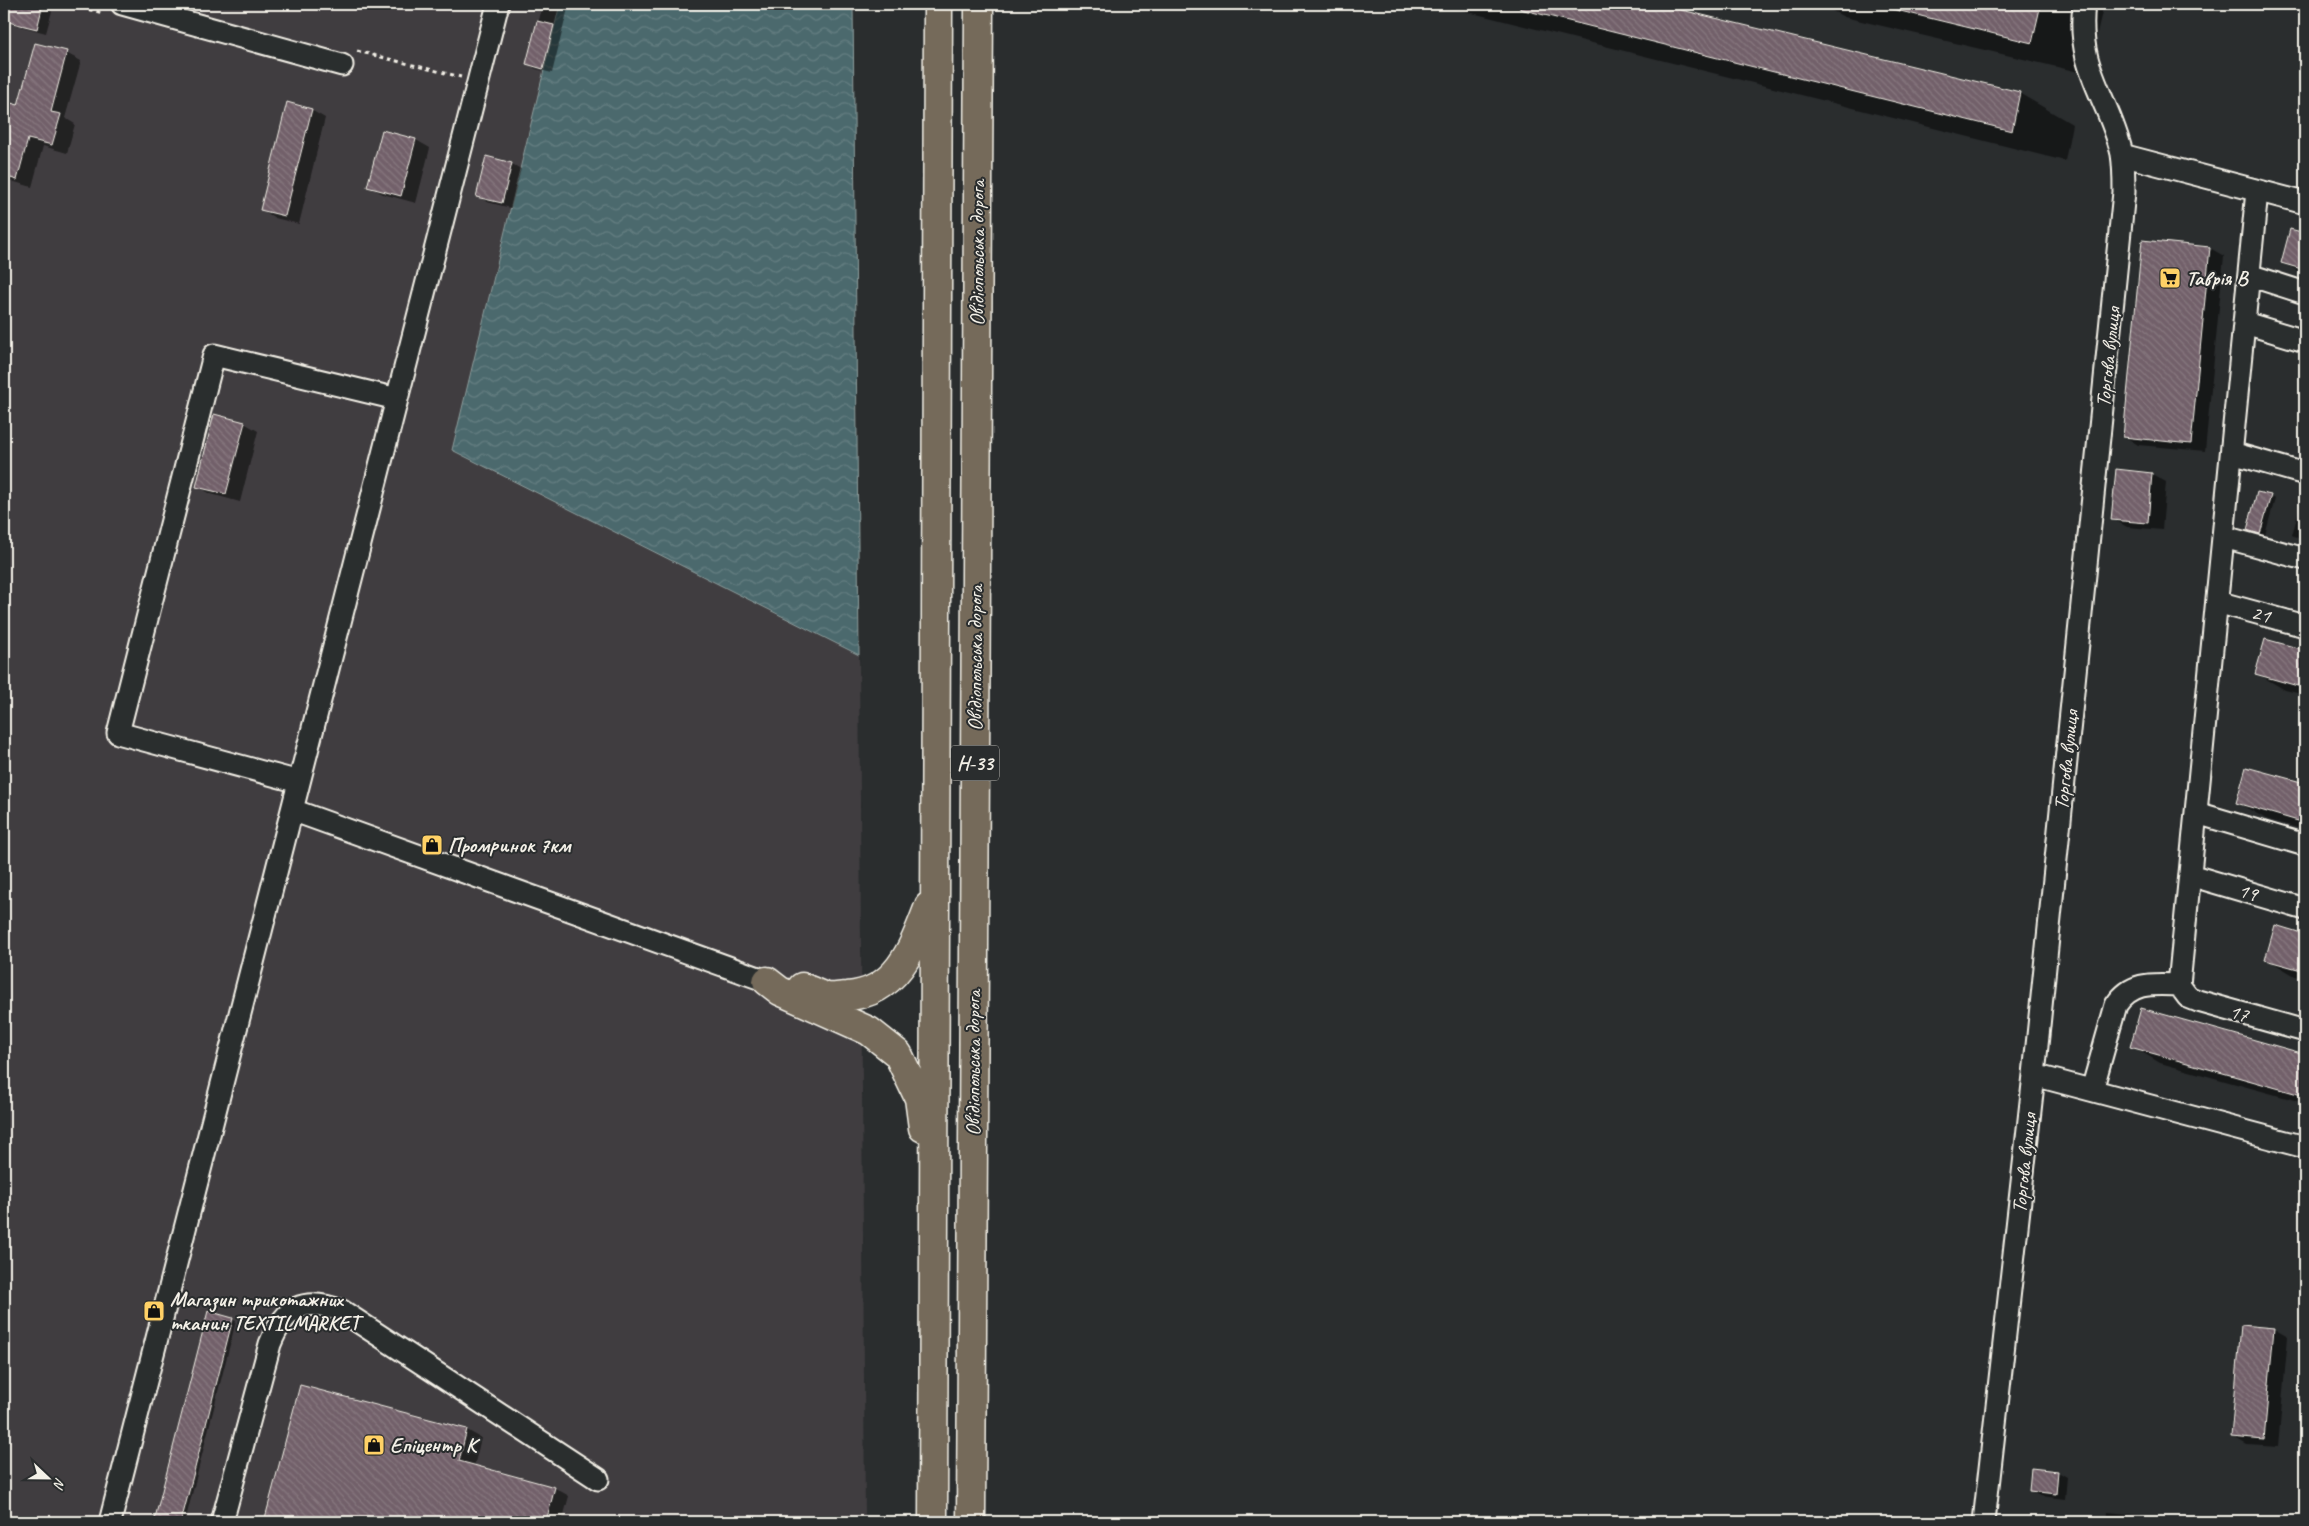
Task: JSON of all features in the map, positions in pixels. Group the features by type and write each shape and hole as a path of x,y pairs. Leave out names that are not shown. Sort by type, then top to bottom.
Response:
{"main road":[{"name":"Овідіопольська дорога","path":"933,1522 938,4"},
{"name":"Овідіопольська дорога","path":"971,1522 979,4"},
{"path":"767,981 782,980 829,997 862,995 883,984 900,968 916,940 935,890"},
{"path":"767,981 780,991 869,1031 898,1054 919,1098 935,1207"}],"street":[{"path":"122,4 342,65"},
{"path":"110,1522 498,4"},
{"name":"Торгова вулиця","path":"1984,1522 2034,1075 2124,192 2122,155 2089,70 2083,42 2082,21 2084,4"},
{"path":"2122,155 2305,203"},
{"path":"2092,1090 2116,1005 2121,998 2137,986 2148,984 2179,986 2258,191"},
{"path":"2249,275 2305,293"},
{"path":"2245,323 2305,341"},
{"path":"299,782 118,733 214,355 397,399"},
{"path":"2232,453 2305,474"},
{"path":"2224,537 2305,559"},
{"name":"21","path":"2217,602 2305,626"},
{"path":"292,810 767,981"},
{"path":"2196,813 2305,846"},
{"name":"19","path":"2190,875 2305,909"},
{"name":"17","path":"2179,986 2188,997 2198,1001 2305,1031"},
{"path":"2034,1075 2305,1147"},
{"path":"222,1522 270,1344 284,1317 296,1307 310,1304 327,1305 342,1311 598,1480"}],"shaded area":[{"name":"Промринок 7км","path":"4,4 560,4 452,450 859,655 865,1522 4,1522"}],"water":[{"path":"560,4 853,4 859,655 452,450"}],"building":[{"path":"4,4 43,4 37,29 4,21"},
{"path":"1520,4 1657,4 2020,92 2012,131 1520,9"},
{"path":"1893,4 2041,4 2032,43 1892,9"},
{"path":"537,21 554,25 543,69 526,64"},
{"path":"35,43 67,51 51,112 61,114 52,145 28,139 17,180 4,176 4,129 11,103 18,105"},
{"path":"287,102 312,109 285,216 260,210"},
{"path":"382,130 416,139 401,196 367,187"},
{"path":"486,156 512,163 502,203 476,197"},
{"path":"2290,229 2305,233 2305,270 2281,263"},
{"path":"2142,240 2210,247 2191,444 2123,437"},
{"path":"214,414 245,422 226,494 196,487"},
{"path":"2116,469 2152,473 2148,523 2111,520"},
{"path":"2257,492 2271,495 2260,534 2247,530"},
{"path":"2265,639 2305,650 2305,688 2255,674"},
{"path":"2246,767 2305,783 2305,823 2236,803"},
{"path":"2275,925 2305,934 2305,971 2265,960"},
{"path":"2141,1008 2305,1054 2305,1096 2130,1047"},
{"path":"208,1311 233,1318 195,1468 181,1522 154,1522"},
{"path":"2241,1325 2274,1328 2264,1440 2231,1437"},
{"name":"Епіцентр К","path":"300,1385 467,1429 459,1461 555,1487 546,1522 264,1522"},
{"path":"2031,1468 2058,1471 2056,1494 2029,1491"}],"place":[{"name":"Таврія В","path":"2170,278"},
{"name":"Промринок 7км","path":"432,845"},
{"name":"Магазин трикотажних тканин TEXTILMARKET","path":"154,1311"},
{"name":"Епіцентр К","path":"374,1445"}]}
